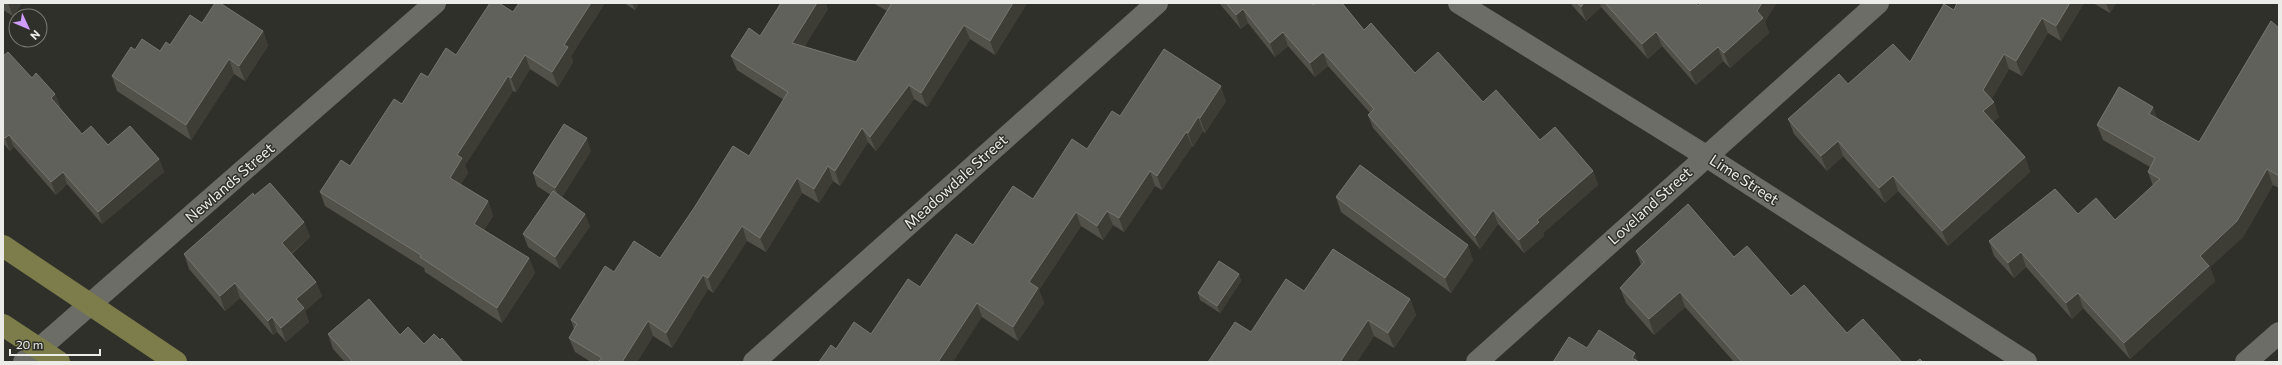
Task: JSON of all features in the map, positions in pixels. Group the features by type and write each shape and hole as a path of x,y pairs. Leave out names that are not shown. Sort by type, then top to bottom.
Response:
{"main road":[{"path":"3,246 176,362"},
{"path":"3,325 31,356 58,362"}],"street":[{"name":"Newlands Street","path":"31,356 435,3"},
{"name":"Meadowdale Street","path":"754,362 1157,3"},
{"name":"Lime Street","path":"1459,3 1706,156 2026,362"},
{"name":"Loveland Street","path":"1477,362 1878,3"},
{"path":"2246,362 2279,333"}],"building":[{"path":"215,3 220,3 263,31 239,66 229,59 186,125 112,76 131,47 135,50 142,39 160,51 166,42 170,45 190,15 202,23"},
{"path":"490,3 499,3 513,12 519,3 591,3 564,45 568,47 552,72 525,55 511,78 508,76 457,155 462,158 450,178 488,201 474,224 529,258 497,308 420,257 421,255 320,192 341,160 350,166 394,99 402,104 421,73 428,77 446,48 456,55"},
{"path":"781,3 817,3 792,43 856,62 892,3 1013,3 990,41 964,25 921,93 909,85 870,137 862,128 835,171 828,166 814,189 797,178 760,238 742,226 708,278 703,275 666,333 648,321 622,362 598,362 602,358 569,338 577,324 571,320 605,266 614,272 634,241 660,258 733,146 749,156 788,92 731,56 749,28 760,36"},
{"path":"1226,3 1311,3 1313,5 1316,3 1342,3 1364,30 1371,23 1415,73 1438,52 1483,102 1496,90 1540,140 1555,127 1593,171 1537,220 1539,222 1519,240 1493,210 1475,236 1368,115 1374,109 1323,52 1310,63 1283,32 1270,43 1243,9 1236,15"},
{"path":"1577,3 1584,3 1581,7"},
{"path":"1605,3 1696,3 1698,6 1701,3 1762,3 1757,11 1763,18 1724,53 1718,47 1690,71 1656,32 1642,44"},
{"path":"1957,3 2070,3 2056,26 2042,18 2016,61 2004,54 1983,90 1994,102 1983,111 2025,157 1942,231 1893,176 1879,188 1838,141 1821,156 1788,119 1839,74 1848,84 1893,44 1910,62 1944,4 1954,10"},
{"path":"2271,21 2279,28 2279,176 2267,169 2237,221 2200,256 2209,266 2124,343 2078,293 2066,303 2021,252 2008,263 1989,241 2055,189 2078,214 2096,198 2115,220 2160,179 2148,172 2155,158 2097,125 2119,87 2153,107 2149,114 2199,142"},
{"path":"1164,49 1221,86 1200,118 1198,117 1188,133 1186,132 1157,176 1150,171 1119,218 1107,211 1097,226 1076,212 1029,282 1038,288 1013,327 977,303 938,362 819,362 831,345 836,349 854,322 871,334 908,279 920,287 956,234 973,245 1013,186 1033,199 1072,139 1087,149 1112,111 1120,116"},
{"path":"8,52 32,78 36,73 55,94 51,98 82,134 91,126 108,145 130,126 159,159 98,212 63,172 51,182 9,135 5,138 3,136 3,56"},
{"path":"564,124 587,138 555,188 533,173"},
{"path":"1360,165 1468,245 1445,278 1336,197"},
{"path":"270,183 304,222 282,243 316,282 296,299 304,308 281,328 272,317 268,321 235,283 220,296 184,254 253,193 254,196"},
{"path":"553,191 585,214 555,257 523,234"},
{"path":"1688,204 1734,257 1747,246 1791,296 1804,285 1847,333 1863,319 1902,362 1742,362 1680,292 1649,319 1620,288 1644,262 1636,251"},
{"path":"1333,249 1410,299 1388,333 1368,320 1340,362 1208,362 1235,322 1251,332 1286,279 1304,291"},
{"path":"1219,261 1239,274 1217,306 1198,293"},
{"path":"369,299 400,335 408,327 424,344 434,334 440,340 442,338 463,362 353,362 328,334"},
{"path":"1599,330 1635,353 1632,358 1639,362 1553,362 1569,337 1587,348"},
{"path":"1920,359 1923,362 1916,362"}]}
